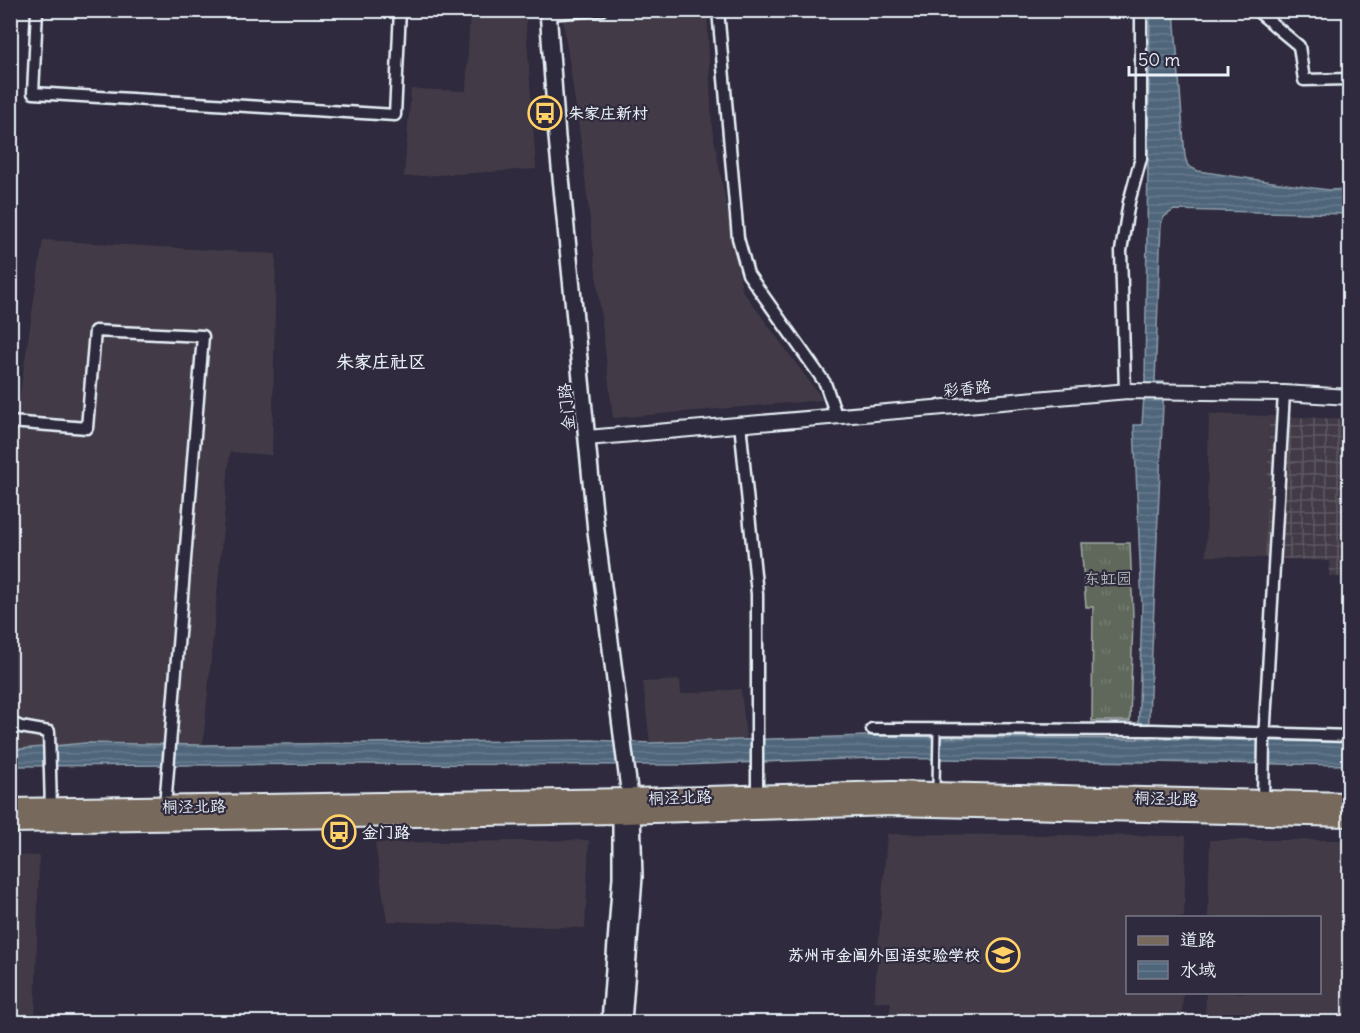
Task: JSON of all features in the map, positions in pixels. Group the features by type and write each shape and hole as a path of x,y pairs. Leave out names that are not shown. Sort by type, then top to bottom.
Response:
{"main road":[{"name":"金门路","path":"548,12 557,137 596,531 627,777 634,878 623,1023"},
{"name":"桐泾北路","path":"10,823 51,815 165,807 628,808 758,795 936,791 1350,802"},
{"name":"桐泾北路","path":"10,808 51,815 893,806 1350,817"},
{"name":"金门路","path":"610,1023 628,808"}],"street":[{"path":"37,10 33,93 395,115 400,10"},
{"path":"548,12 601,10"},
{"path":"718,10 738,237 748,274 825,383 836,416"},
{"path":"1126,391 1121,251 1129,202 1141,158 1141,10"},
{"path":"1256,10 1299,46 1304,80 1350,79"},
{"path":"10,422 87,428 95,331 203,336 165,807"},
{"name":"彩香路","path":"587,438 1126,391 1284,393 1350,397"},
{"path":"1263,800 1264,737 1284,393"},
{"path":"740,423 757,594 758,795"},
{"path":"10,722 21,727 49,732 51,815"},
{"path":"872,729 937,732 1153,730 1264,737 1350,736"}],"lane":[{"path":"936,791 937,732"}],"shaded area":[{"path":"470,11 525,11 536,169 404,177 411,89 466,91"},
{"path":"707,14 712,128 742,290 823,400 613,418 581,142 563,20"},
{"path":"43,240 276,254 272,455 230,452 203,745 85,743 11,750 11,454"},
{"path":"1209,414 1269,416 1265,558 1206,556"},
{"path":"1269,416 1349,419 1349,578 1329,576 1330,561 1265,558"},
{"path":"680,680 681,694 741,689 746,739 650,743 643,682"},
{"name":"苏州市金阊外国语实验学校","path":"887,834 1186,836 1184,916 1126,916 1126,994 1183,994 1182,1022 889,1022 891,1002 874,1002"},
{"path":"589,840 585,928 387,921 375,843"},
{"path":"1210,840 1349,840 1349,897 1346,898 1346,1022 1205,1022 1206,994 1321,994 1321,916 1208,916"},
{"path":"11,855 39,856 35,1022 11,1022"}],"green space":[{"name":"东虹园","path":"1081,543 1130,543 1133,617 1130,721 1092,721 1093,607 1086,607"}],"water":[{"path":"1150,11 1174,11 1185,157 1188,166 1198,171 1313,188 1349,189 1349,214 1174,210 1164,217 1161,223 1155,382 1164,382 1148,738 1349,743 1349,765 874,758 682,765 11,766 11,750 85,743 203,745 592,740 650,743 867,736 1138,739 1142,606 1134,425 1142,425 1145,381"}],"place":[{"name":"朱家庄新村","path":"545,113"},
{"name":"金门路","path":"339,832"},
{"name":"苏州市金阊外国语实验学校","path":"1003,955"}],"district":[{"name":"朱家庄社区","path":"381,362"}]}
